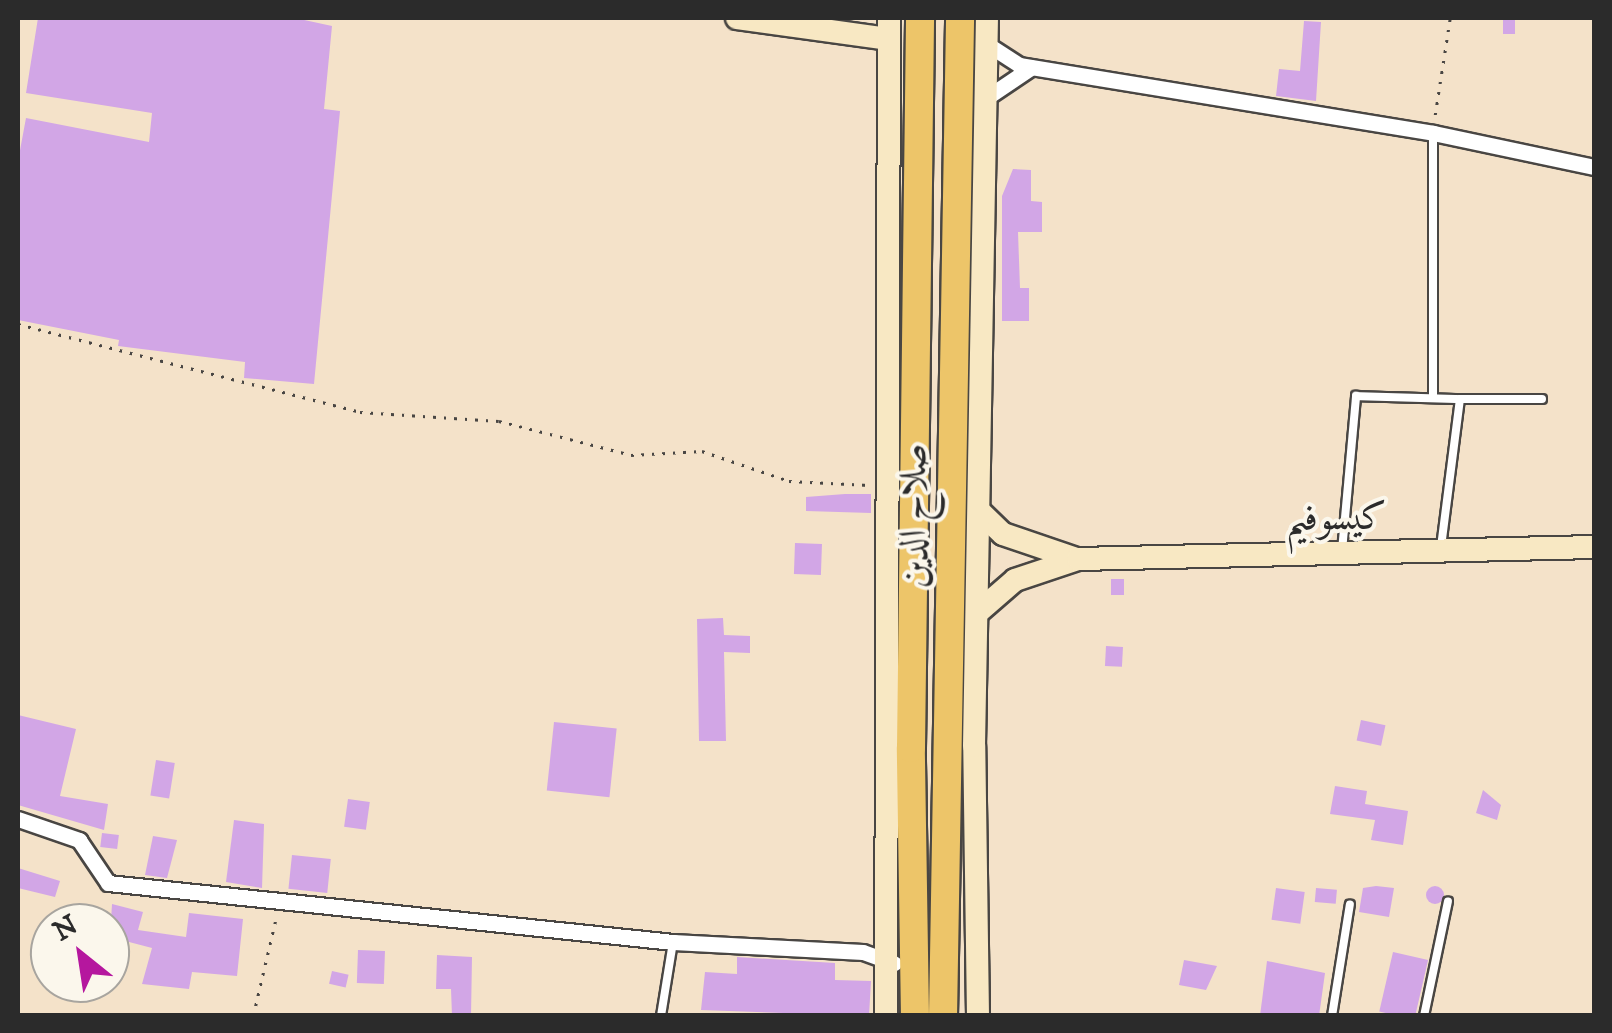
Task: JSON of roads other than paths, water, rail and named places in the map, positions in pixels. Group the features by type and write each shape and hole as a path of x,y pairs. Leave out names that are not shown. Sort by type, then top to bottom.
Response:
{"highway":[{"name":"صلاح الدين","path":"915,1016 920,18"},
{"name":"صلاح الدين","path":"944,1016 960,18"}],"main road":[{"path":"737,18 888,28 886,1016"},
{"path":"978,1016 977,613 988,18"},
{"name":"كيسوفيم","path":"979,511 1003,534 1078,559"},
{"name":"كيسوفيم","path":"977,613 1015,580 1078,559 1594,546"}],"street":[{"path":"987,44 1006,60 1032,67 1433,133 1594,167"},
{"path":"984,100 1032,67"},
{"path":"18,819 78,840 108,883 672,942 886,959 914,984"}],"lane":[{"path":"1433,133 1433,398"},
{"path":"1342,554 1356,396 1542,399"},
{"path":"1441,552 1460,399"},
{"path":"1424,1016 1448,901"},
{"path":"1332,1016 1350,904"},
{"path":"662,1016 672,942"}]}
